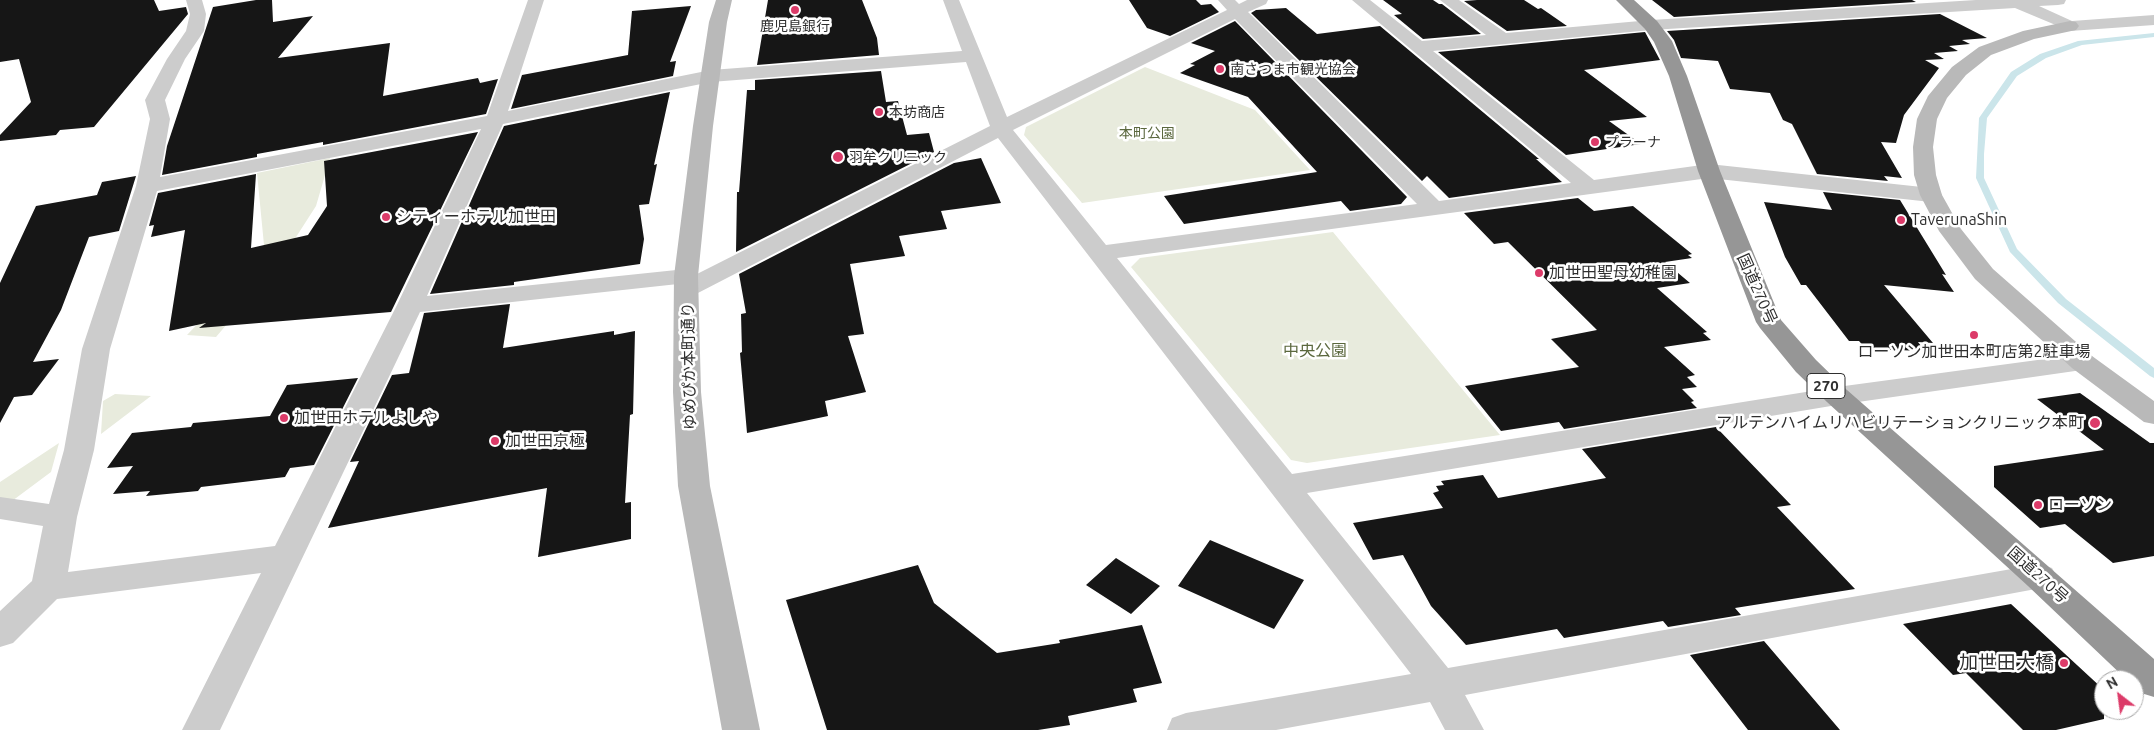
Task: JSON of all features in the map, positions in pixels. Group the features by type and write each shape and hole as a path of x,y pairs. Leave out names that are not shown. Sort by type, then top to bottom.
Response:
{"highway":[{"name":"国道270号","path":"1624,0 1651,25 1662,41 1678,76 1709,171 1769,322 1806,366 1837,396 2040,577 2154,682"}],"street":[{"path":"0,633 48,587 61,517 79,450 96,348 147,186 160,120 155,100 176,59 195,31 198,14 194,0"},
{"path":"201,730 410,305 495,120 536,0"},
{"name":"ゆめぴか本町通り","path":"724,0 718,22 703,126 687,283 687,392 694,486 741,730"},
{"path":"951,0 1001,128 1439,683 1465,730"},
{"path":"410,305 687,283 1001,128 1232,6 1260,0"},
{"path":"1360,0 1589,187"},
{"path":"1448,0 1502,39"},
{"path":"1418,47 1651,25 2058,0"},
{"path":"2013,2 2070,26"},
{"path":"1232,6 1434,208"},
{"path":"2154,20 2070,26 2029,36 1985,51 1959,71 1938,96 1927,119 1923,147 1925,175 1931,195 1951,231 1984,274 2082,362 2154,415"},
{"path":"147,186 495,120 711,76 972,56"},
{"path":"1101,253 1709,171 1931,195"},
{"path":"1285,486 1837,396 2082,362"},
{"path":"0,508 61,517"},
{"path":"48,587 286,557"},
{"path":"1186,730 1439,683 2040,577"}],"green space":[{"name":"本町公園","path":"1145,67 1255,110 1310,170 1082,203 1024,135 1026,127"},
{"path":"330,158 316,206 280,262 216,337 187,335 229,291 264,245 257,173"},
{"name":"中央公園","path":"1333,232 1500,435 1307,463 1291,460 1131,267 1140,258"},
{"path":"115,394 151,396 101,434 103,401"},
{"path":"59,443 51,472 12,501 0,498 0,482"}],"building":[{"path":"0,0 154,0 159,11 186,7 188,14 94,127 60,130 56,135 0,141 0,135 31,102 19,59 0,62"},
{"path":"256,0 272,0 273,22 313,16 278,58 390,43 383,96 478,78 480,83 498,79 486,114 323,145 323,142 257,154 257,157 162,175 167,146 213,7"},
{"path":"768,0 862,0 877,38 879,55 757,65"},
{"path":"1129,0 1196,0 1201,5 1211,4 1219,12 1170,36 1147,28"},
{"path":"1383,0 1433,0 1442,4 1481,34 1423,39 1394,15 1402,14"},
{"path":"1524,0 1538,9 1541,8 1567,26 1507,31 1464,1"},
{"path":"1652,0 1912,0 1916,2 1674,17"},
{"path":"691,6 670,62 676,61 673,76 511,109 522,75 628,55 632,11"},
{"path":"1286,8 1317,34 1380,26 1539,159 1536,159 1562,182 1449,198 1427,176 1422,181 1251,13 1256,10"},
{"path":"1940,14 1987,38 1962,40 1970,44 1949,46 1958,51 1934,53 1944,59 1925,60 1939,68 1904,115 1896,143 1881,142 1902,178 1884,176 1888,181 1817,174 1792,124 1783,120 1770,93 1730,89 1718,61 1681,58 1674,40 1667,31"},
{"path":"1235,21 1407,197 1401,204 1350,211 1341,201 1184,224 1164,196 1317,172 1248,97 1180,73 1195,65 1190,64 1215,51 1191,43"},
{"path":"1645,32 1660,60 1584,70 1647,117 1609,121 1641,144 1566,155 1438,52"},
{"path":"881,71 886,102 898,101 907,135 929,133 934,152 736,252 737,192 739,192 747,90 755,90 755,80"},
{"path":"670,92 654,165 657,164 649,204 639,205 644,239 640,264 514,282 514,285 430,294 504,126"},
{"path":"478,132 391,312 199,328 206,323 169,331 185,230 151,237 154,225 149,226 158,193 256,174 251,248 308,235 327,206 324,161"},
{"path":"981,158 1001,203 941,211 947,229 899,236 905,256 850,264 864,334 848,336 866,392 825,401 828,416 747,433 740,353 742,352 741,314 746,313 739,274 954,163"},
{"path":"136,176 119,231 89,237 61,310 33,362 59,359 32,395 14,397 0,423 0,283 36,206 97,195 102,182"},
{"path":"1823,192 1900,200 1946,275 1942,274 1954,292 1884,285 1933,343 1918,342 1925,351 1866,349 1859,341 1849,341 1806,285 1801,285 1785,257 1764,202 1832,210"},
{"path":"1578,198 1594,211 1633,206 1692,254 1688,255 1692,258 1665,262 1690,283 1657,288 1707,332 1703,333 1711,340 1664,347 1695,375 1687,377 1697,387 1682,389 1694,401 1691,402 1697,408 1564,429 1559,422 1501,431 1465,386 1579,367 1551,339 1597,330 1508,242 1494,244 1464,213"},
{"path":"510,304 503,348 614,331 614,335 635,331 633,414 630,415 625,503 631,502 631,539 538,557 547,488 328,528 359,461 350,462 392,375 409,373 424,313"},
{"path":"358,378 314,465 290,468 285,477 201,487 198,491 146,496 150,491 113,494 133,466 107,468 132,433 191,427 193,423 270,416 287,385"},
{"path":"2080,393 2150,443 2154,443 2154,556 2113,563 2065,524 2040,528 1994,487 1994,466 2104,450 2037,399"},
{"path":"1716,427 1791,505 1777,507 1855,589 1735,608 1741,615 1668,627 1663,621 1564,638 1557,629 1466,645 1431,606 1403,555 1373,560 1353,523 1443,508 1433,493 1439,491 1436,486 1444,485 1441,481 1483,475 1498,498 1606,478 1582,449"},
{"path":"1210,540 1304,580 1274,629 1178,586"},
{"path":"1116,558 1160,586 1131,614 1086,585"},
{"path":"918,565 934,603 997,653 1060,643 1059,640 1142,625 1162,683 1133,689 1137,702 1068,716 1070,725 1038,730 827,730 786,600"},
{"path":"2011,604 2094,681 2094,720 2100,720 2056,730 2023,730 1966,673 1953,675 1903,624"},
{"path":"1764,641 1840,730 1748,730 1690,655"}],"waterway":[{"path":"2154,35 2081,43 2043,56 2014,74 1983,118 1980,154 1980,178 2013,250 2062,301 2154,374"}],"place":[{"name":"鹿児島銀行","path":"795,10"},
{"name":"南さつま市観光協会","path":"1220,69"},
{"name":"本坊商店","path":"879,112"},
{"name":"プラーナ","path":"1595,142"},
{"name":"羽牟クリニック","path":"838,157"},
{"name":"シティーホテル加世田","path":"386,217"},
{"name":"TaverunaShin","path":"1901,220"},
{"name":"加世田聖母幼稚園","path":"1539,273"},
{"name":"ローソン加世田本町店第2駐車場","path":"1974,335"},
{"name":"加世田ホテルよしや","path":"284,418"},
{"name":"アルテンハイムリハビリテーションクリニック本町","path":"2095,423"},
{"name":"加世田京極","path":"495,441"},
{"name":"ローソン","path":"2038,505"},
{"name":"加世田大橋","path":"2064,663"}]}
